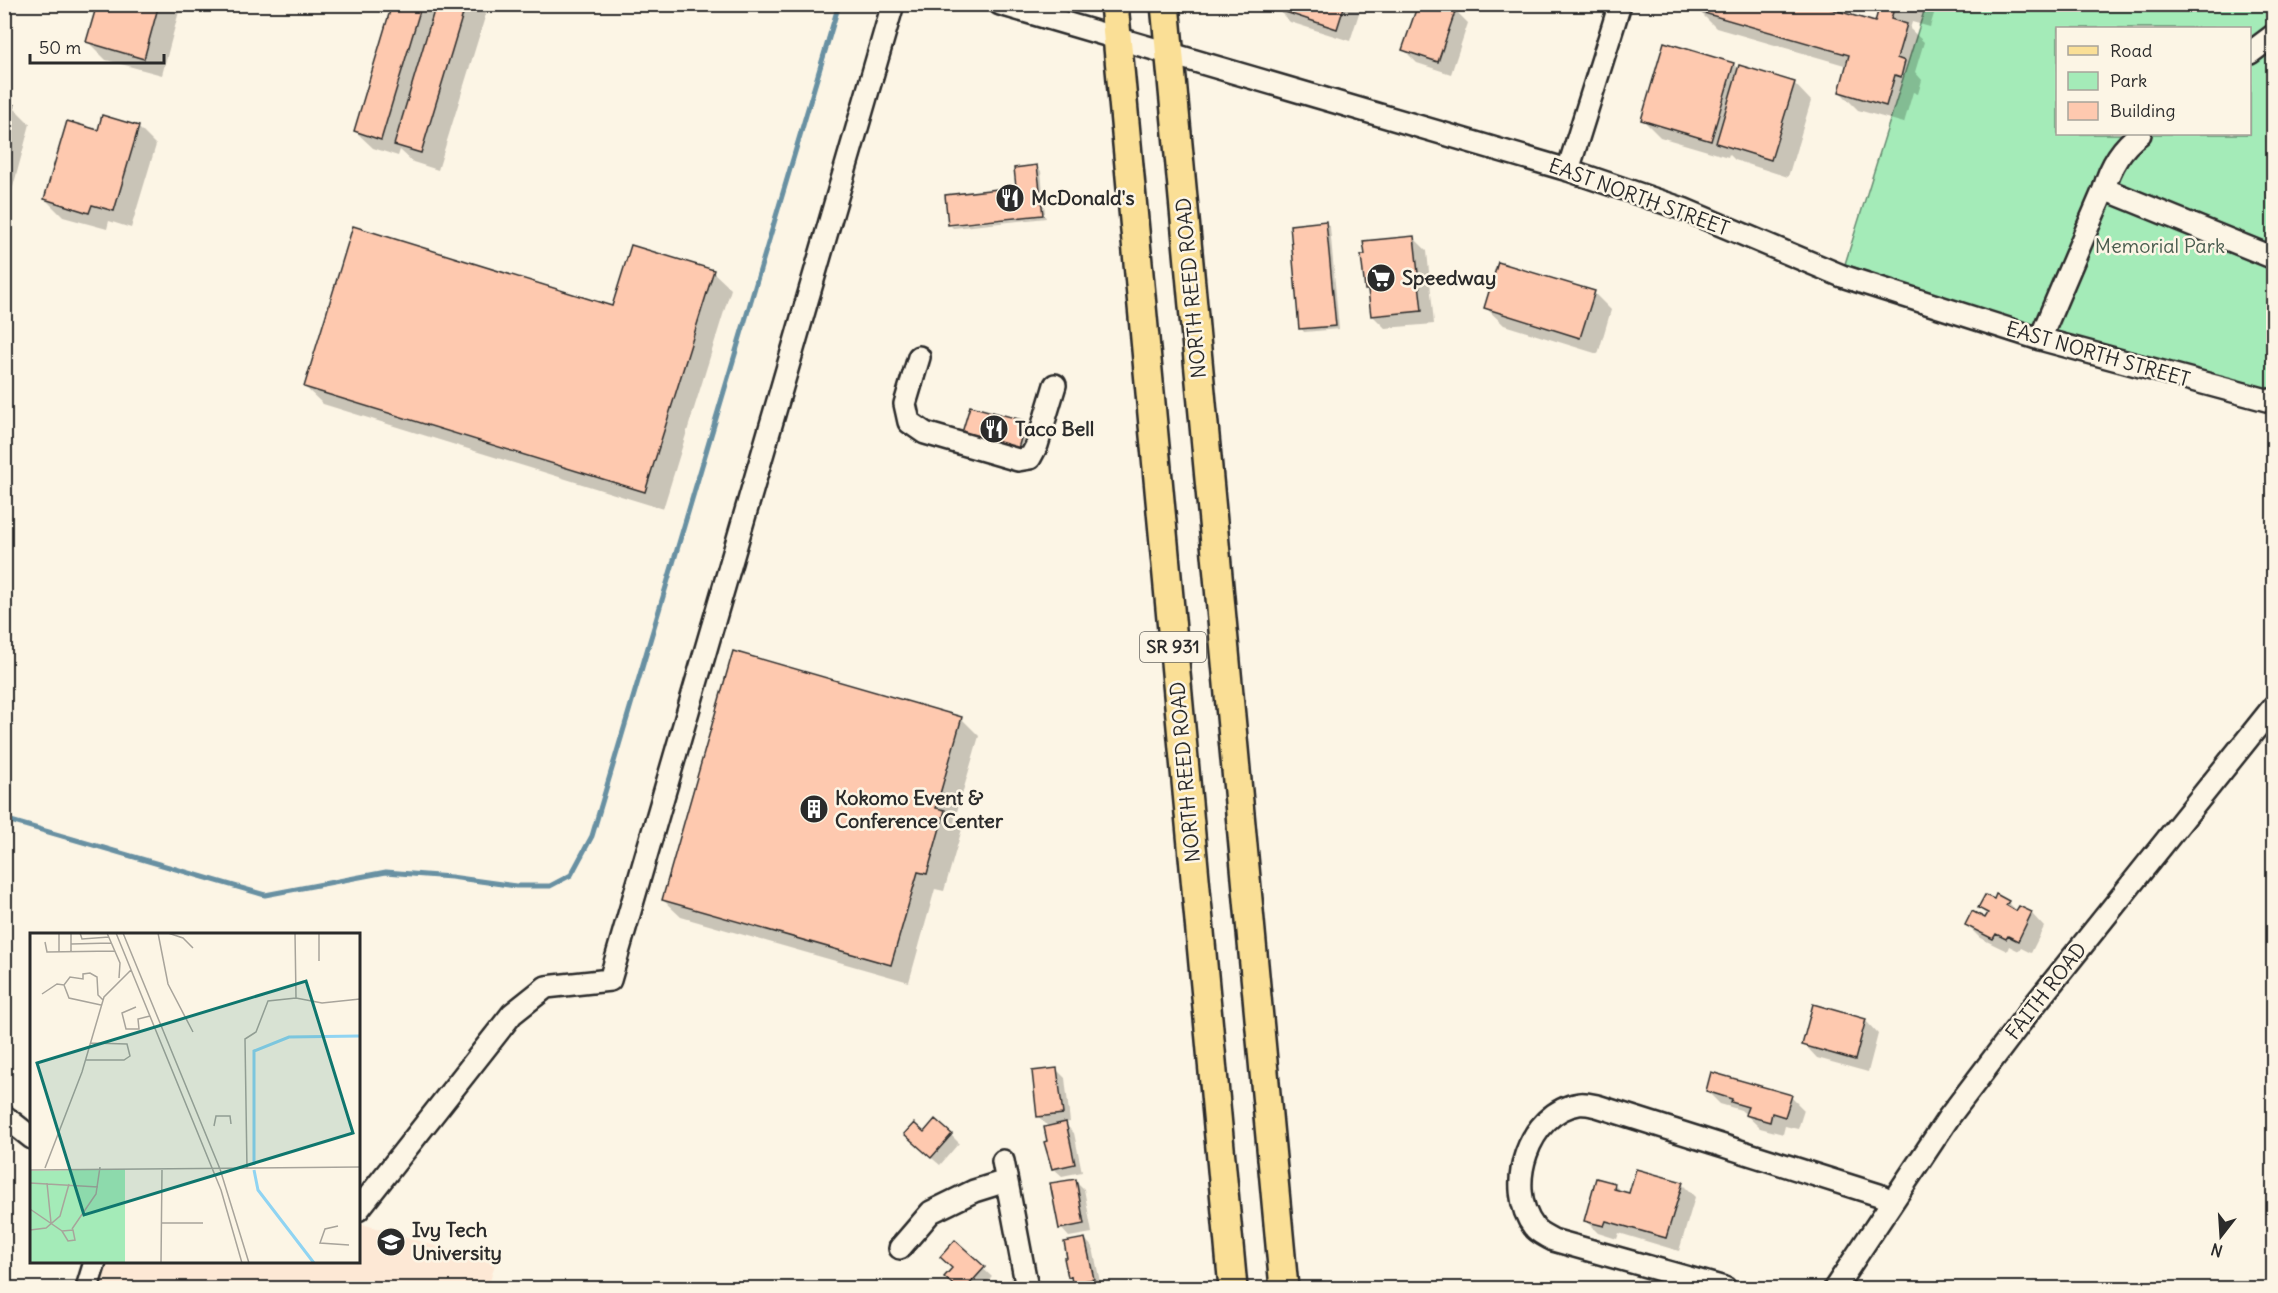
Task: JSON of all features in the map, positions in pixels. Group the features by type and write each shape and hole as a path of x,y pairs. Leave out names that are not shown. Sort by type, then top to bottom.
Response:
{"main road":[{"name":"NORTH REED ROAD","path":"1114,4 1233,1288"},
{"name":"NORTH REED ROAD","path":"1165,4 1284,1288"}],"street":[{"path":"360,1206 512,1014 546,987 610,980 893,4"},
{"name":"EAST NORTH STREET","path":"1000,4 1568,170 1683,209 1842,276 2040,339 2274,402"},
{"path":"1568,170 1620,4"},
{"path":"2251,52 2274,35"},
{"path":"2040,339 2104,189 2110,169 2132,140 2139,135"},
{"path":"2104,189 2274,258"},
{"path":"919,357 905,404 909,422 925,433 1018,460 1030,458 1055,385"},
{"name":"FAITH ROAD","path":"1835,1288 1949,1117 2028,1014 2274,706"},
{"path":"1725,1288 1553,1240 1535,1229 1525,1210 1520,1178 1523,1163 1542,1125 1569,1107 1581,1104 1597,1106 1892,1201"},
{"path":"4,1116 30,1136"},
{"path":"900,1248 931,1212 974,1191 1004,1171 1027,1288"},
{"path":"87,1288 95,1263"}],"shaded area":[{"name":"Ivy Tech University","path":"360,1223 495,1264 488,1288 87,1288 95,1263 360,1263"}],"green space":[{"name":"Memorial Park","path":"1926,5 2273,5 2273,395 2048,334 1845,264"}],"building":[{"path":"97,4 159,4 144,59 86,42"},
{"path":"392,4 422,4 381,140 354,131"},
{"path":"436,4 466,4 421,153 394,145"},
{"path":"1277,4 1345,4 1337,29 1276,9"},
{"path":"1418,4 1443,4 1456,9 1438,62 1402,50"},
{"path":"1699,4 1815,4 1875,22 1880,4 1915,4 1913,11 1895,5 1891,19 1907,24 1897,58 1905,61 1901,77 1895,75 1886,106 1839,92 1849,55 1697,11"},
{"path":"1664,42 1734,63 1711,141 1641,120"},
{"path":"1739,65 1795,82 1771,160 1716,143"},
{"path":"4,103 14,105 4,138"},
{"path":"102,115 139,126 114,211 92,205 89,213 44,199 67,121 98,130"},
{"path":"1037,165 1043,215 948,225 945,195 1016,187 1014,168"},
{"path":"1326,221 1336,326 1299,329 1290,225"},
{"path":"353,226 612,306 631,245 714,270 645,492 304,387"},
{"path":"1414,236 1422,311 1371,316 1361,255 1365,255 1363,241"},
{"path":"1498,262 1595,291 1580,338 1484,308"},
{"name":"Taco Bell","path":"970,406 1026,421 1017,452 961,436"},
{"name":"Kokomo Event & Conference Center","path":"733,651 962,717 936,808 945,810 927,874 918,872 891,965 662,900"},
{"path":"1996,894 2009,901 2006,905 2016,911 2019,906 2032,912 2018,941 1996,934 1993,939 1965,925 1972,911 1985,918 1988,913 1978,908 1985,895 1994,899"},
{"path":"1813,1004 1866,1019 1855,1060 1802,1045"},
{"path":"1057,1068 1063,1114 1037,1117 1032,1071"},
{"path":"1711,1072 1792,1095 1785,1117 1772,1113 1770,1122 1745,1115 1748,1107 1706,1091"},
{"path":"935,1119 952,1134 931,1158 904,1134 914,1123 924,1132"},
{"path":"1066,1122 1075,1164 1052,1169 1044,1142 1047,1141 1044,1127"},
{"path":"1636,1169 1683,1182 1666,1238 1606,1221 1604,1226 1584,1221 1596,1178 1615,1183 1614,1189 1629,1193"},
{"path":"1076,1179 1084,1224 1059,1229 1050,1183"},
{"path":"1085,1238 1094,1279 1072,1283 1071,1276 1068,1277 1064,1258 1067,1258 1064,1242"},
{"path":"955,1240 985,1267 966,1288 957,1288 944,1277 952,1268 940,1257"}],"waterway":[{"path":"4,819 265,895 386,872 451,877 516,886 550,886 571,875 592,836 839,4"}],"place":[{"name":"McDonald's","path":"1010,198"},
{"name":"Speedway","path":"1381,278"},
{"name":"Taco Bell","path":"994,429"},
{"name":"Kokomo Event & Conference Center","path":"814,809"},
{"name":"Ivy Tech University","path":"391,1242"}]}
